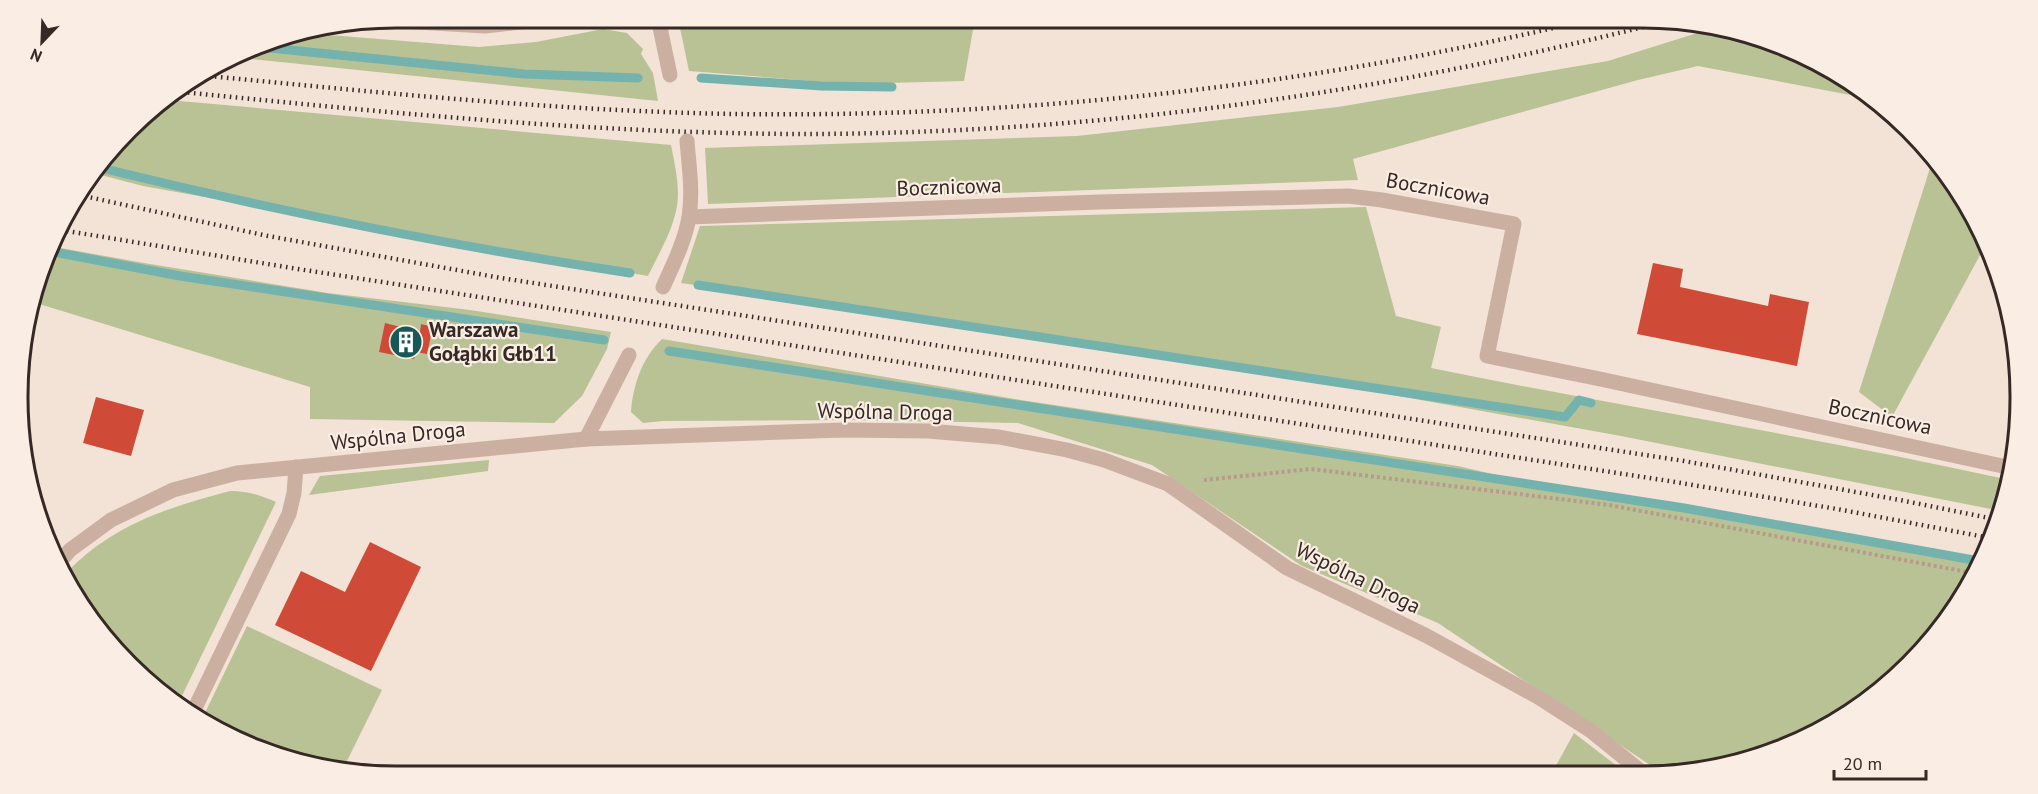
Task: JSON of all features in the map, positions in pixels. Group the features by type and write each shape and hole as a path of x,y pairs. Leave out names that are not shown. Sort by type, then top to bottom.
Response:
{"street":[{"path":"660,28 670,75"},
{"path":"663,287 678,252 689,217 690,182 687,141"},
{"name":"Bocznicowa","path":"689,217 1099,202 1348,196 1382,200 1514,225 1487,356 2003,465"},
{"path":"586,439 629,355"},
{"name":"Wspólna Droga","path":"65,556 111,520 173,490 237,473 586,439 843,430 952,433 999,437 1067,450 1104,460 1167,484 1287,568 1425,635 1538,697 1592,731 1634,766"},
{"path":"197,706 288,514 294,493 296,467"}],"path":[{"path":"1167,484 1311,469 1608,505 1965,572"}],"green space":[{"path":"680,28 973,28 964,81 849,84 689,71"},
{"path":"603,29 627,33 643,49 641,54 653,73 658,101 251,59 302,41 330,35 479,47 536,42"},
{"path":"1696,33 1736,41 1782,57 1825,78 1852,95 1698,66 1638,80 1353,159 1358,180 708,204 705,148 1077,136 1338,107 1608,61"},
{"path":"179,101 671,145 678,186 674,220 648,276 143,186 103,176 136,136"},
{"path":"1930,169 1960,213 1980,255 1892,417 1859,392"},
{"path":"1366,207 1396,316 1441,327 1431,368 1862,449 2000,478 1992,509 1621,436 1082,339 681,283 700,226"},
{"path":"61,248 328,293 470,310 611,332 607,349 582,396 554,423 310,419 310,387 40,304"},
{"path":"662,339 1015,399 1458,466 1505,477 1652,500 1971,560 1947,602 1918,640 1884,674 1846,703 1804,727 1759,746 1713,758 1651,766 1438,623 1302,566 1152,465 1018,423 848,420 643,423 631,412 634,392 644,363"},
{"path":"489,460 488,471 309,495 320,476"},
{"path":"230,491 254,494 276,502 182,696 136,658 120,640 91,602 71,568 103,541 143,520 185,504"},
{"path":"247,626 382,690 347,762 279,746 234,727 206,711"},
{"path":"1574,733 1617,766 1556,766"}],"building":[{"path":"1653,263 1683,269 1680,287 1768,306 1770,294 1809,302 1797,366 1637,334"},
{"name":"Warszawa Gołąbki Głb11","path":"385,323 420,332 421,324 433,327 427,354 416,352 414,359 379,352"},
{"path":"96,397 144,410 131,456 83,443"},
{"path":"370,542 421,567 371,671 275,625 301,571 345,592"}],"waterway":[{"path":"277,49 524,74 638,78"},
{"path":"701,78 822,86 892,87"},
{"path":"108,170 232,199 364,226 630,273"},
{"path":"58,253 180,276 604,340"},
{"path":"698,285 1565,417 1579,400 1591,403"},
{"path":"669,351 1684,508 1971,560"}],"railway":[{"path":"216,77 340,89 603,109 734,114 843,114 1060,103 1168,93 1383,62 1552,28"},
{"path":"190,93 417,115 574,126 731,133 918,132 1133,117 1240,104 1453,69 1638,28"},
{"path":"88,197 268,236 501,278 1684,461 1989,518"},
{"path":"68,231 298,269 1669,481 1982,536"}],"place":[{"name":"Warszawa Gołąbki Głb11","path":"406,342"}]}
